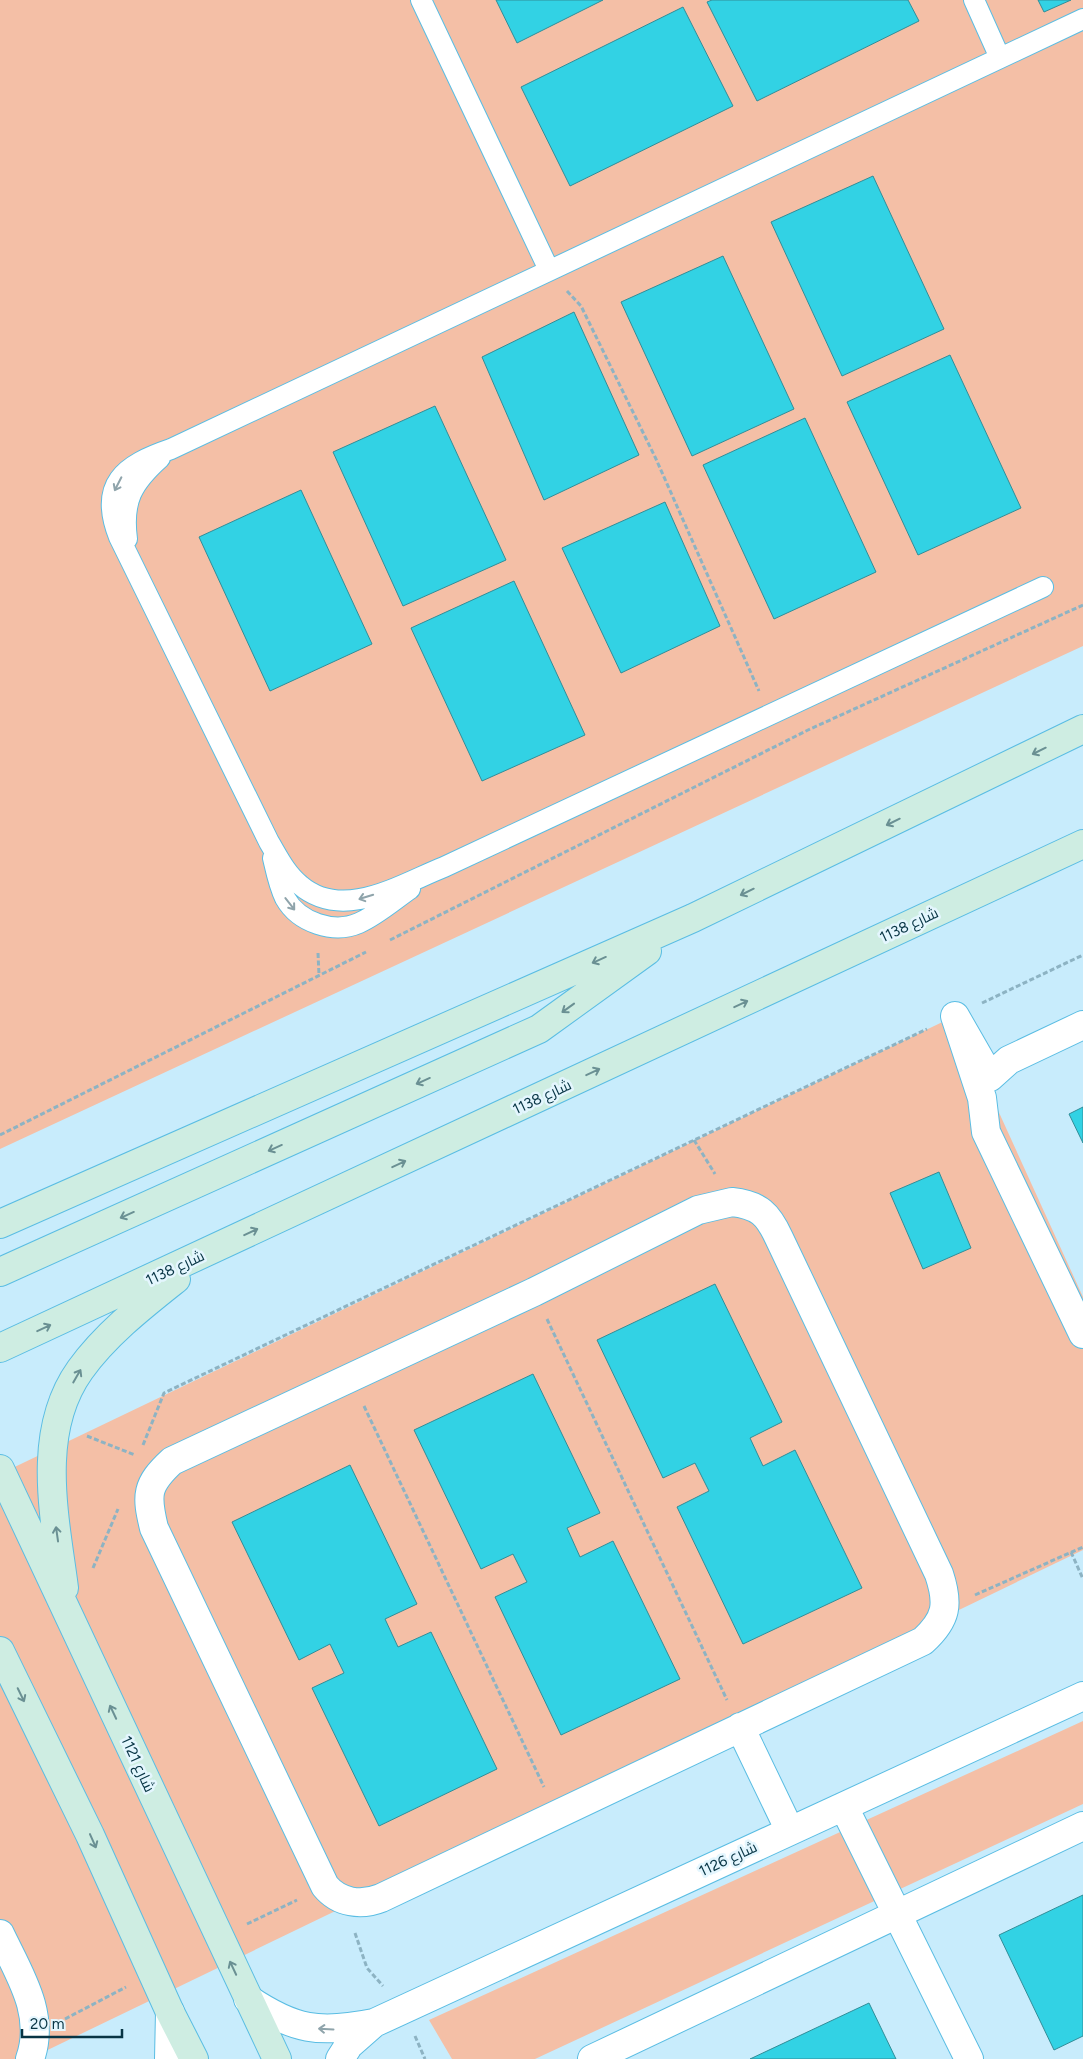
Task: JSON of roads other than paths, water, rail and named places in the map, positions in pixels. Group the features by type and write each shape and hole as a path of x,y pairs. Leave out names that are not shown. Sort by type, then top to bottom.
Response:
{"street":[{"path":"0,1224 693,918 1083,730"},
{"name":"شارع 1138","path":"0,1348 1083,844"},
{"path":"0,1272 539,1028 693,918"},
{"path":"1083,1025 1009,1060 990,1077 955,1016 982,1098 986,1132 1083,1334"},
{"path":"732,1202 746,1203 759,1209 771,1220 939,1574 944,1589 945,1608 936,1630 923,1641 740,1727 375,1900 334,1893 154,1528 148,1501 150,1485 157,1475 172,1462 350,1376 534,1292 698,1210 732,1202"},
{"path":"68,1617 54,1514 51,1469 62,1403 80,1371 134,1313 207,1253"},
{"name":"شارع 1121","path":"0,1469 219,1938 278,2059"},
{"path":"0,1651 90,1835 170,2012 194,2059"},
{"name":"شارع 1126","path":"248,1999 276,2018 308,2028 341,2030 374,2023 1083,1696"},
{"path":"740,1727 790,1831"},
{"path":"844,1807 895,1915 968,2059"},
{"path":"592,2059 1083,1826"},
{"path":"0,1934 31,2000 33,2047"},
{"path":"169,2059 170,2012"},
{"name":"شارع 1126","path":"340,2059 349,2045 374,2023"}],"lane":[{"path":"421,0 549,270"},
{"path":"974,0 1000,58"},
{"path":"1043,587 444,866 363,900 340,901 319,897 300,886 285,870 269,842 130,556 125,516 129,497 138,480 171,448 1083,19"},
{"path":"269,842 278,880 286,899 299,915 318,925 338,928 359,924 444,866"}]}
